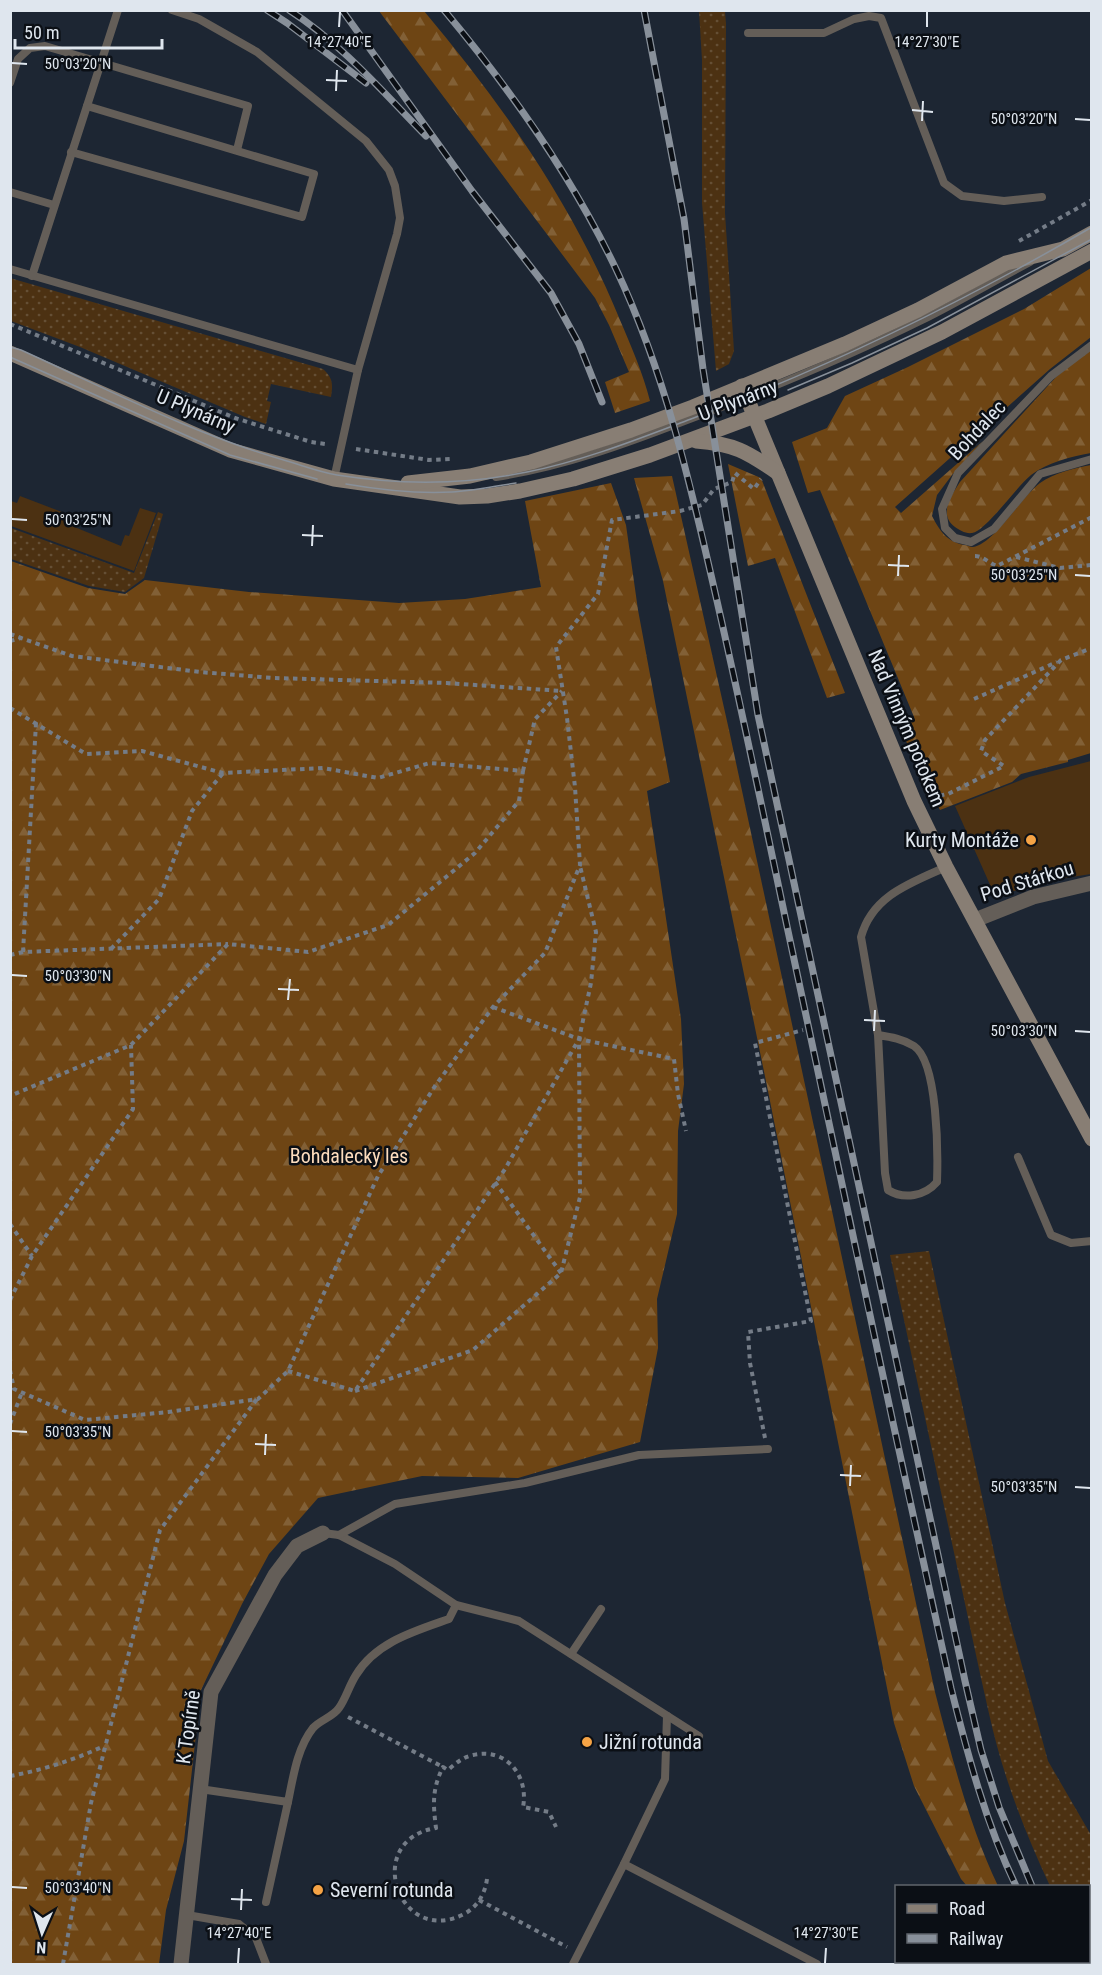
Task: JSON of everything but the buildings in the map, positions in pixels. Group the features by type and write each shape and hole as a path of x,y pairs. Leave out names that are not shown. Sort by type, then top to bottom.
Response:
{"street":[{"name":"U Plynárny","path":"373,484 423,483 470,476 531,462 745,392 918,310 1006,263 1063,249 1092,233"},
{"name":"U Plynárny","path":"10,353 230,450 334,479 460,497 487,496 573,479 690,441 755,416 828,386 942,333 1092,252"},
{"name":"Nad Vinným potokem","path":"745,392 914,801 946,867 1092,1139"},
{"path":"690,441 722,443 749,453 778,473"},
{"name":"Pod Stárkou","path":"975,920 1034,897 1092,883"},
{"name":"K Topírně","path":"181,1965 211,1692 275,1575 297,1546 331,1534"}],"lane":[{"path":"32,276 118,10"},
{"path":"172,10 199,19 257,52 366,141 389,170 395,186 400,218 397,234 358,370 334,479"},
{"path":"748,33 824,33 854,19 869,16 881,18 944,183 962,196 1004,201 1042,197"},
{"path":"10,83 18,59 30,48 45,46 102,62 248,106 237,150"},
{"path":"71,152 302,217 314,174 87,106"},
{"path":"10,192 54,205"},
{"path":"10,269 358,370"},
{"name":"Bohdalec","path":"1092,345 1052,376 958,473 942,509 945,528 956,538 971,542 994,529 1040,474 1092,459"},
{"path":"878,1035 897,1038 916,1047 925,1060 933,1093 938,1146 937,1182 930,1191 920,1194 896,1195 888,1190 878,1035 861,937 865,922 876,907 905,885 946,867"},
{"path":"1018,1157 1051,1234 1071,1242 1092,1241"},
{"path":"331,1534 395,1504 525,1483 639,1455 768,1449"},
{"path":"331,1534 395,1564 456,1605 519,1621 699,1736"},
{"path":"266,1902 298,1756 314,1728 337,1711 357,1674 368,1660 387,1644 449,1619 456,1605"},
{"path":"571,1654 601,1609"},
{"path":"573,1965 665,1779 667,1716"},
{"path":"200,1789 288,1802"},
{"path":"624,1864 817,1965"},
{"path":"187,1915 239,1924 256,1938 266,1965"}],"path":[{"path":"10,324 235,418 311,442 325,444"},
{"path":"356,449 429,460 459,459"},
{"path":"288,1371 355,1391 473,1350 561,1273 580,1197 579,1039 591,983 596,932 580,865 575,787 556,647 598,594 612,520 680,511 702,505 714,489 732,482 735,473 754,489 763,476 778,473"},
{"path":"972,556 979,556 989,564 997,566 1092,517"},
{"path":"1016,557 1060,568 1092,565"},
{"path":"10,634 72,656 200,672 273,678 446,683 562,692"},
{"path":"10,641 22,638"},
{"path":"974,699 1092,648"},
{"path":"914,801 948,794 1004,766 981,751 985,740 1061,660"},
{"path":"10,955 23,952 228,944 308,952 387,925 475,853 519,801 523,771 536,719 562,692"},
{"path":"10,708 86,754 141,751 223,774 323,768 378,778 430,763 523,771"},
{"path":"23,952 36,723"},
{"path":"111,949 159,899 192,811 223,774"},
{"path":"63,1965 92,1803 160,1530 258,1398 288,1371 378,1176 435,1086 493,1007 545,953 580,865"},
{"path":"10,1096 131,1044 228,944"},
{"path":"493,1007 579,1039 675,1059 678,1094 686,1131"},
{"path":"768,1449 756,1397 747,1332 811,1321 755,1043 803,1030"},
{"path":"355,1391 505,1170 579,1039"},
{"path":"10,1300 32,1256 133,1109 131,1044"},
{"path":"495,1182 561,1273"},
{"path":"10,1224 32,1256"},
{"path":"10,1370 14,1389 85,1420 168,1412 258,1398"},
{"path":"10,1424 22,1392"},
{"path":"337,1711 448,1770 460,1760 477,1754 492,1755 505,1760 516,1770 523,1783 525,1792 523,1807 549,1812 556,1827"},
{"path":"10,1776 33,1772 77,1758 105,1745"},
{"path":"443,1767 434,1791 436,1828 416,1835 404,1846 396,1862 395,1883 399,1895 407,1906 428,1919 454,1919 468,1912 479,1900 484,1893 487,1879"},
{"path":"479,1900 578,1953"}],"shaded area":[{"path":"699,11 725,11 726,24 725,213 734,351 729,364 716,371 702,203 702,60"},
{"path":"10,278 323,369 332,382 331,397 271,384 267,401 271,402 266,424 245,417 80,347 11,321"},
{"path":"20,496 75,517 72,526 121,546 125,535 129,536 140,508 156,513 134,571 11,526 11,501 17,503"},
{"path":"158,512 163,514 144,578 125,592 89,586 11,559 11,528 134,573"},
{"name":"Kurty Montáže","path":"1091,761 1091,874 1059,879 995,896 955,806 1029,777"},
{"path":"929,1251 1005,1603 1048,1761 1091,1835 1091,1964 1090,1885 1050,1885 1027,1835 1002,1764 890,1255"}],"green space":[{"path":"379,11 424,11 508,120 558,196 581,236 628,340 650,401 615,413 605,382 629,372 595,298"},
{"path":"1091,268 1091,337 1050,369 895,507 901,513 983,441 937,495 932,516 948,538 973,547 990,538 1040,483 1064,471 1091,465 1091,753 1068,760 1068,762 1021,774 1012,782 940,810 909,749 900,724 914,717 820,490 808,493 792,442 827,428 845,396 1024,309"},
{"path":"1091,349 1091,453 1067,458 1038,470 978,530 967,533 955,527 947,516 947,511 950,499 960,482 1056,377"},
{"path":"728,464 761,478 845,693 827,698 775,558 748,566"},
{"path":"672,476 729,730 935,1692 970,1815 998,1885 966,1885 961,1879 914,1786 894,1723 767,1086 663,581 634,478"},
{"name":"Bohdalecký les","path":"611,483 626,525 638,610 670,782 647,791 681,1019 684,1084 678,1131 677,1214 657,1299 658,1348 640,1442 518,1478 422,1476 318,1498 269,1554 201,1690 184,1841 166,1910 159,1964 11,1964 11,561 88,588 125,594 145,580 249,592 399,603 465,599 541,587 525,501"}],"tram line":[{"path":"10,347 186,425 318,471 384,481 432,482 480,479 527,472 590,456 743,399 895,332 994,282 1092,227"},
{"path":"788,390 927,328 1092,239"},
{"path":"10,357 230,455 317,479"},
{"path":"346,484 399,491 439,492 468,491 516,483"}],"railway":[{"path":"267,10 366,83"},
{"path":"289,10 344,53 426,136"},
{"path":"342,10 472,191 551,293 579,344 602,402"},
{"path":"444,10 516,102 580,200 634,309 676,432 726,642 951,1688 987,1814 1016,1885"},
{"path":"644,10 684,219 703,369 758,715 981,1750 999,1807 1032,1885"}],"place":[{"name":"Kurty Montáže","path":"1031,840"},
{"name":"Jižní rotunda","path":"587,1742"},
{"name":"Severní rotunda","path":"318,1890"}]}
